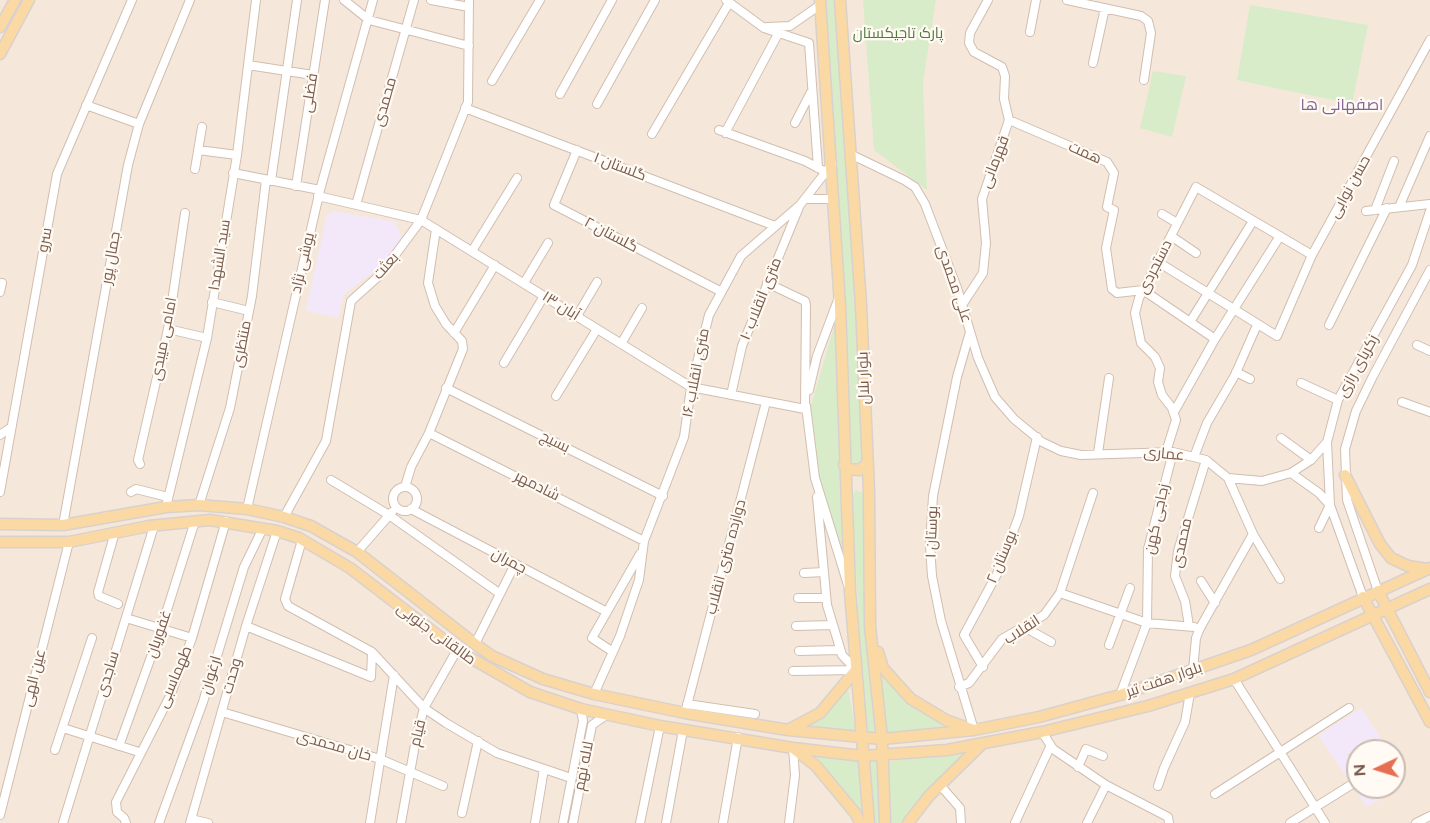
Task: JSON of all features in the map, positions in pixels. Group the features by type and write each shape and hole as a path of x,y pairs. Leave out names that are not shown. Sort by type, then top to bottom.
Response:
{"main road":[{"path":"0,27 15,0"},
{"path":"0,54 29,0"},
{"name":"بلوار بلال","path":"840,0 861,305 870,626 882,739 885,823"},
{"name":"بلوار بلال","path":"820,2 825,168 834,199 839,296 850,592 869,823"},
{"path":"823,53 834,46 843,51"},
{"path":"844,465 853,471 867,464"},
{"path":"1346,475 1380,544 1390,558 1408,566 1429,568"},
{"name":"طالقانی جنوبی","path":"0,524 63,525 167,502 247,508 284,517 311,526 357,552 475,644 517,668 594,694 686,709 700,715 788,730 882,739"},
{"name":"طالقانی جنوبی","path":"0,542 69,542 115,532 195,522 226,521 277,531 302,540 350,567 457,650 530,692 581,710 660,726 738,737 793,748 883,756"},
{"name":"بلوار هفت تیر","path":"882,739 974,730 1039,717 1120,695 1251,650 1429,568"},
{"name":"بلوار هفت تیر","path":"883,756 947,750 1042,732 1190,693 1234,679 1430,589"},
{"path":"1378,591 1430,692"},
{"path":"1363,597 1430,722"},
{"path":"870,626 883,668 894,683 934,714 974,730"},
{"path":"788,730 820,713 856,670"},
{"path":"700,715 708,726 701,732"},
{"path":"908,823 940,785 983,743"},
{"path":"793,748 816,766 856,814 860,823"}],"street":[{"name":"سرو","path":"0,492 57,174 132,0"},
{"name":"جمال پور","path":"63,525 128,165 139,124 190,0"},
{"name":"سید الشهدا","path":"167,502 207,338 237,155 256,0"},
{"name":"منتظری","path":"199,505 230,408 249,311 297,0"},
{"name":"فضلی","path":"296,186 325,0"},
{"path":"344,0 369,20 406,32 469,46"},
{"path":"357,11 359,0"},
{"name":"یوشی نژاد","path":"247,508 319,193 373,0"},
{"name":"محمدی","path":"356,205 414,0"},
{"path":"431,0 469,4"},
{"path":"492,81 540,0"},
{"path":"560,94 612,0"},
{"path":"597,104 655,0"},
{"name":"قهرمانی","path":"962,305 983,273 986,243 982,199 1009,120 1004,99 1005,76 1002,67 974,52 969,43 970,33 988,0"},
{"path":"1030,32 1035,0"},
{"path":"1067,0 1142,16 1148,21 1151,33 1144,80"},
{"path":"652,134 727,1 764,28 809,43 811,92 825,168"},
{"path":"764,28 790,26 810,14 820,2"},
{"name":"بعثت","path":"284,517 326,441 351,301 381,274 421,219 465,108 469,4"},
{"path":"1093,63 1105,8"},
{"path":"778,34 722,131 825,168"},
{"name":"حسن نوابی","path":"1257,325 1276,336 1312,255 1430,40"},
{"path":"248,65 313,75"},
{"path":"795,123 811,92"},
{"path":"86,105 139,124"},
{"name":"گلستان ۱","path":"465,108 775,226"},
{"name":"همت","path":"1009,120 1107,162 1114,173 1107,207 1114,210 1106,249 1112,289 1118,293 1143,290"},
{"path":"195,169 202,127"},
{"path":"1399,207 1430,136"},
{"path":"198,150 237,155"},
{"name":"گلستان ۲","path":"577,150 554,205 720,291"},
{"name":"علی محمدی","path":"850,154 915,188 925,204 962,305 978,358 995,397 1014,419 1037,437"},
{"path":"1394,161 1370,211 1430,204"},
{"name":"۱۶ متری انقلاب","path":"613,652 592,638 643,544 663,496 684,437 691,387 704,329 720,291 741,256 802,202 825,168"},
{"name":"۱۳ آبان","path":"233,173 296,186 356,205 421,219 691,387 806,409"},
{"path":"472,251 517,178"},
{"name":"دستجردی","path":"1174,412 1162,395 1158,382 1160,368 1155,357 1141,344 1135,313 1143,290 1196,187 1254,221"},
{"path":"802,202 834,199"},
{"name":"۱۰ متری انقلاب","path":"730,395 742,346 802,202"},
{"path":"1329,326 1388,208"},
{"name":"زکریای رازی","path":"1363,597 1330,505 1326,442 1338,400 1407,275 1427,233 1430,211"},
{"name":"امامی میبدی","path":"140,464 138,460 168,329 184,213"},
{"path":"1162,214 1177,223"},
{"path":"1190,322 1254,221 1312,255"},
{"path":"405,487 411,467 429,433 463,349 462,341 446,324 433,302 428,283 436,229"},
{"path":"1171,236 1196,253"},
{"path":"1174,412 1215,339 1280,236"},
{"path":"524,283 549,243"},
{"path":"1158,262 1257,325 1236,372 1207,423 1194,457"},
{"path":"454,333 495,265"},
{"name":"زکریای رازی","path":"1378,591 1347,500 1345,449 1356,411 1430,270"},
{"path":"577,316 597,282"},
{"path":"767,283 805,302 806,409 826,598 840,650 856,670"},
{"path":"1143,290 1215,339"},
{"path":"504,363 544,296"},
{"path":"806,409 817,356 839,296"},
{"path":"212,302 249,311"},
{"path":"621,344 642,308"},
{"path":"168,329 207,338"},
{"path":"556,396 597,329"},
{"name":"بوستان ۱","path":"970,332 935,485 930,546 932,576 941,621 951,648 959,687 974,730"},
{"path":"1417,345 1430,351"},
{"path":"1236,372 1250,379"},
{"path":"1098,453 1109,378"},
{"path":"1301,383 1338,400"},
{"name":"بسیج","path":"446,388 663,496"},
{"name":"دوازده متری انقلاب","path":"686,709 766,402"},
{"path":"1402,402 1430,412"},
{"name":"زجاجی کهن","path":"1120,695 1147,623 1148,549 1170,452 1176,420 1174,412"},
{"path":"0,435 10,428"},
{"name":"شادمهر","path":"429,433 643,544"},
{"name":"عماری","path":"1037,437 1061,451 1081,455 1170,452 1206,460 1228,478 1253,534 1280,579"},
{"name":"بوستان ۲","path":"983,667 964,635 997,574 1019,516 1037,437"},
{"path":"1281,438 1311,460"},
{"path":"1228,478 1262,481 1291,473 1311,460 1326,442"},
{"name":"محمدی","path":"1189,626 1185,601 1175,576 1178,551 1206,460"},
{"path":"1291,473 1319,493 1330,505 1319,528"},
{"path":"815,478 850,592"},
{"path":"331,480 389,515 498,593"},
{"path":"405,487 413,490 417,496 416,504 411,509 403,511 396,507 394,496 398,489 405,487"},
{"path":"132,491 167,502"},
{"name":"انقلاب","path":"959,687 969,683 1002,639 1044,615 1060,593 1093,493"},
{"path":"357,552 396,507"},
{"name":"چمران","path":"411,509 607,612"},
{"name":"طهماسبی","path":"126,823 117,812 116,802 170,696 192,638 226,521"},
{"name":"غفوریان","path":"119,746 161,629 195,522"},
{"name":"ساجدی","path":"63,823 154,526"},
{"name":"ارغوان","path":"159,823 203,702 244,567 263,528"},
{"name":"وحدت","path":"190,821 246,626 277,531"},
{"path":"115,532 98,592 99,596 118,604"},
{"path":"1193,670 1196,638 1200,628 1253,534"},
{"path":"302,540 285,599 288,606 372,652 424,708 497,753 571,778"},
{"path":"1343,546 1352,549 1359,540"},
{"name":"عین الهی","path":"0,815 69,542"},
{"name":"۱۶ متری انقلاب","path":"594,694 613,652 639,580 643,544"},
{"path":"475,644 498,593 515,564"},
{"path":"804,573 824,573"},
{"path":"1201,581 1215,603"},
{"path":"1109,645 1130,588"},
{"path":"1060,593 1147,623 1200,628"},
{"path":"798,598 826,598"},
{"path":"126,618 192,638"},
{"path":"796,626 832,625"},
{"path":"246,626 371,677 372,652"},
{"path":"1024,627 1051,642"},
{"path":"55,750 93,638"},
{"name":"قیام","path":"401,823 424,708 457,650"},
{"path":"799,651 840,650"},
{"path":"793,671 856,670"},
{"path":"370,823 393,675"},
{"path":"1234,679 1325,823"},
{"path":"1158,786 1185,722 1190,693"},
{"path":"1215,794 1349,708"},
{"path":"686,709 755,714"},
{"name":"لاله نهم","path":"573,823 584,740 581,710"},
{"name":"خان محمدی","path":"222,712 380,759 443,786"},
{"name":"لاله نهم","path":"562,823 571,778 584,740 592,725 605,716"},
{"path":"640,823 660,726"},
{"path":"63,728 140,752"},
{"path":"666,823 683,730"},
{"path":"1042,732 1050,747 1106,785 1165,820"},
{"path":"723,823 738,737"},
{"path":"462,813 478,741"},
{"path":"1015,823 1050,747"},
{"path":"789,823 795,775 793,748"},
{"path":"1077,766 1086,748 1103,756"},
{"path":"535,823 544,769"},
{"path":"940,785 960,808 961,823"},
{"path":"1087,823 1106,785"},
{"path":"1290,823 1346,788"},
{"path":"1416,823 1430,816"},
{"path":"190,821 208,823"}],"shaded area":[{"path":"0,0 1430,0 1430,823 0,823"},
{"path":"333,211 395,222 402,238 384,264 344,294 338,318 306,310 327,215"},
{"path":"1361,708 1381,739 1346,739 1346,776 1318,735"},
{"path":"1362,799 1381,799 1367,807"}],"green space":[{"path":"825,0 835,0 858,331 863,459 855,464 850,459 834,132"},
{"name":"پارک تاجیکستان","path":"863,0 936,0 923,82 927,190 874,150"},
{"path":"1250,5 1368,25 1352,104 1237,80"},
{"path":"1153,71 1186,76 1172,137 1140,128"},
{"path":"837,316 846,568 819,477 810,409"},
{"path":"856,490 865,494 879,731 866,733 851,497"},
{"path":"877,663 921,710 936,720 960,729 887,733"},
{"path":"847,683 856,732 801,726"},
{"path":"972,748 904,823 891,823 888,762"},
{"path":"801,749 860,758 866,823"},
{"path":"868,759 880,760 883,823 872,823"}],"district":[{"name":"اصفهانی ها","path":"1342,105"}]}
